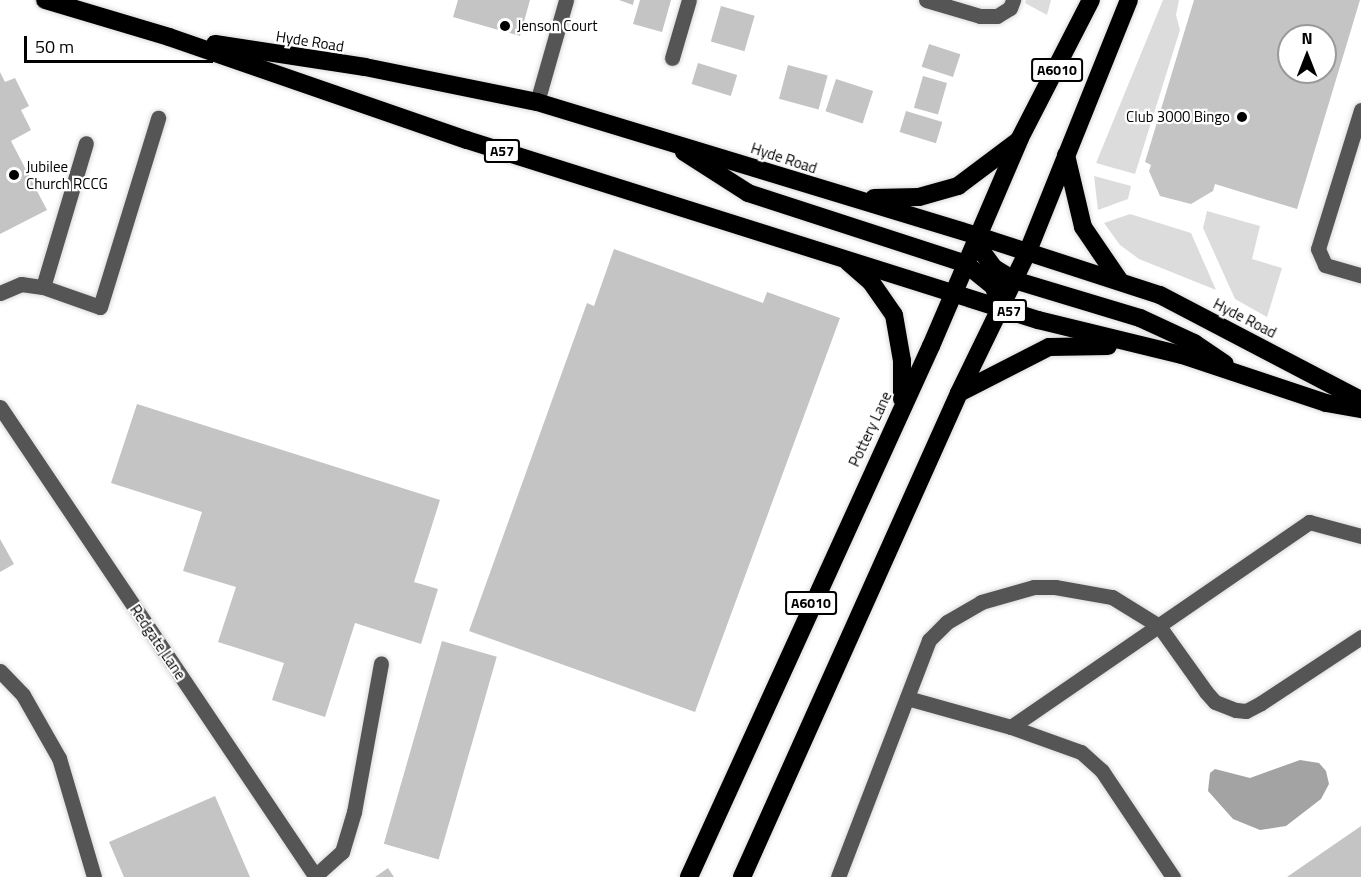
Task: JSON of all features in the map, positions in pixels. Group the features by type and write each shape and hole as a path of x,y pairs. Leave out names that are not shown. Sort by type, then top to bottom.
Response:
{"highway":[{"name":"Hyde Road","path":"45,0 169,37 467,140 1000,308 1182,355 1326,403 1361,409"},
{"name":"Pottery Lane","path":"689,877 954,292 1020,138 1091,0"},
{"name":"A6010","path":"742,877 959,393 1028,252 1065,154 1129,0"},
{"name":"Hyde Road","path":"169,37 365,67 537,102 662,138 839,195 1119,280 1191,310 1361,400"},
{"name":"A57","path":"662,138 748,193 966,264 994,287 1000,308"},
{"name":"A57","path":"839,195 894,200 944,191 985,168 1020,138"},
{"path":"1065,154 1083,227 1119,280"},
{"name":"A57","path":"978,236 983,253 994,268 1014,280 1140,318 1194,343 1241,375"},
{"path":"839,256 871,282 894,315 902,362 902,404"},
{"name":"A57","path":"959,393 1010,365 1063,344 1182,355"}],"street":[{"path":"537,102 566,0"},
{"path":"672,58 689,0"},
{"path":"926,0 980,16 998,16 1011,8 1014,0"},
{"path":"1361,110 1318,249 1325,264 1361,275"},
{"path":"0,293 21,284 43,287 100,307 158,118"},
{"path":"43,287 86,143"},
{"name":"Redgate Lane","path":"0,407 316,876"},
{"path":"1011,727 1159,626 1170,614 1309,522 1361,537"},
{"path":"838,877 929,640 964,611 1013,590 1055,586 1112,597 1159,626 1215,702 1236,710 1246,711 1361,637"},
{"path":"316,876 342,852 354,812 381,663"},
{"path":"0,671 23,695 59,758 94,877"},
{"path":"907,698 1011,727 1081,752 1102,771 1173,877"}],"shaded area":[{"path":"1026,0 1051,0 1047,15 1025,3"},
{"path":"1163,0 1179,0 1176,15 1180,30 1135,174 1096,163"},
{"path":"1094,176 1131,186 1128,199 1098,210"},
{"path":"1207,211 1260,226 1252,259 1282,268 1267,317 1235,299 1203,228"},
{"path":"1130,214 1191,233 1216,290 1139,259 1120,245 1104,223"},
{"path":"1300,760 1319,763 1326,771 1329,784 1321,799 1286,826 1260,830 1233,819 1208,791 1210,773 1215,769 1250,778"}],"building":[{"name":"Jenson Court","path":"458,0 530,0 520,36 453,17"},
{"path":"619,0 634,0 633,5"},
{"path":"640,0 671,0 662,32 633,24"},
{"name":"Club 3000 Bingo","path":"1194,0 1360,0 1337,76 1337,24 1277,24 1277,84 1335,84 1297,209 1215,184 1213,191 1191,204 1160,196 1149,171 1151,165 1145,162"},
{"path":"721,6 755,16 744,51 711,42"},
{"path":"929,44 960,54 953,77 922,67"},
{"path":"698,63 737,75 731,96 692,84"},
{"path":"788,65 828,76 819,109 779,99"},
{"name":"Jubilee Church RCCG","path":"0,72 5,82 15,78 29,106 21,110 31,130 11,141 47,210 0,234"},
{"path":"923,76 947,83 938,115 914,108"},
{"path":"836,79 873,91 863,123 825,111"},
{"path":"906,111 942,122 936,143 900,132"},
{"path":"614,249 763,303 767,292 840,318 695,712 469,631 587,303 594,306"},
{"path":"137,404 440,500 414,582 438,589 421,644 355,623 325,717 272,700 284,663 218,642 236,587 183,571 202,512 111,483"},
{"path":"0,539 14,564 0,572"},
{"path":"442,641 497,657 439,860 384,844"},
{"path":"215,796 250,877 124,877 109,842"},
{"path":"1361,826 1361,877 1287,877"},
{"path":"388,868 394,877 375,877"}],"place":[{"name":"Jenson Court","path":"505,26"},
{"name":"Club 3000 Bingo","path":"1242,117"},
{"name":"Jubilee Church RCCG","path":"14,175"}]}
